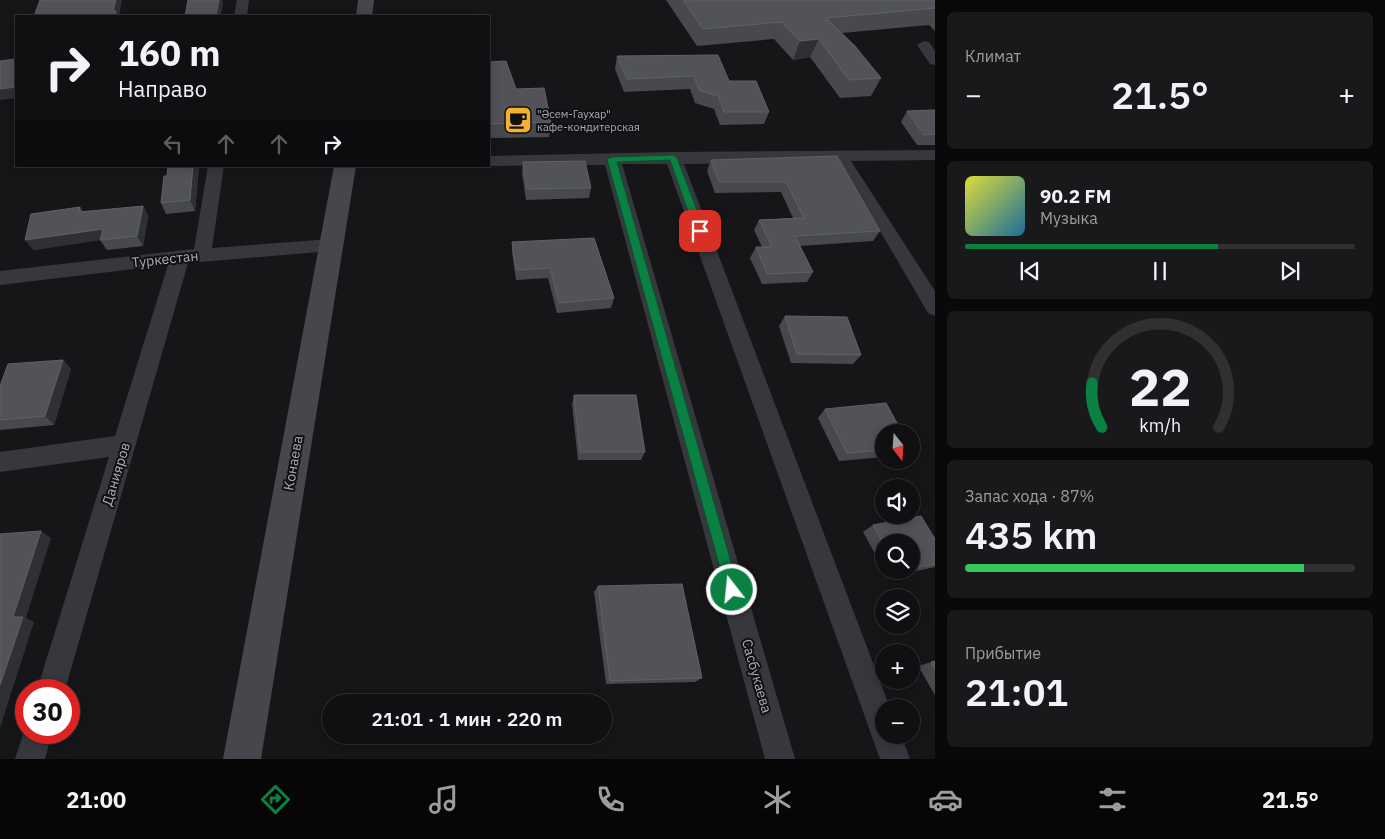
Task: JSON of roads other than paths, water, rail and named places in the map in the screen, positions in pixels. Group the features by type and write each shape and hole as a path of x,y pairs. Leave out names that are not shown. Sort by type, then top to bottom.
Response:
{"main road":[{"path":"364,15 366,0"},
{"name":"Конаева","path":"242,759 345,167"}],"street":[{"path":"240,15 243,0"},
{"path":"924,45 935,61"},
{"path":"490,160 935,155"},
{"path":"840,157 889,232 935,308"},
{"path":"673,158 875,705"},
{"name":"Сасбукаева","path":"612,159 780,759"},
{"name":"Данияров","path":"53,679 125,445 191,256 216,167"},
{"name":"Туркестан","path":"0,278 191,256 331,245"},
{"path":"0,462 125,445"},
{"path":"30,759 34,744"},
{"path":"889,744 895,759"}],"place":[{"name":"\"Әсем-Гаухар\" кафе-кондитерская","path":"518,120"}]}
